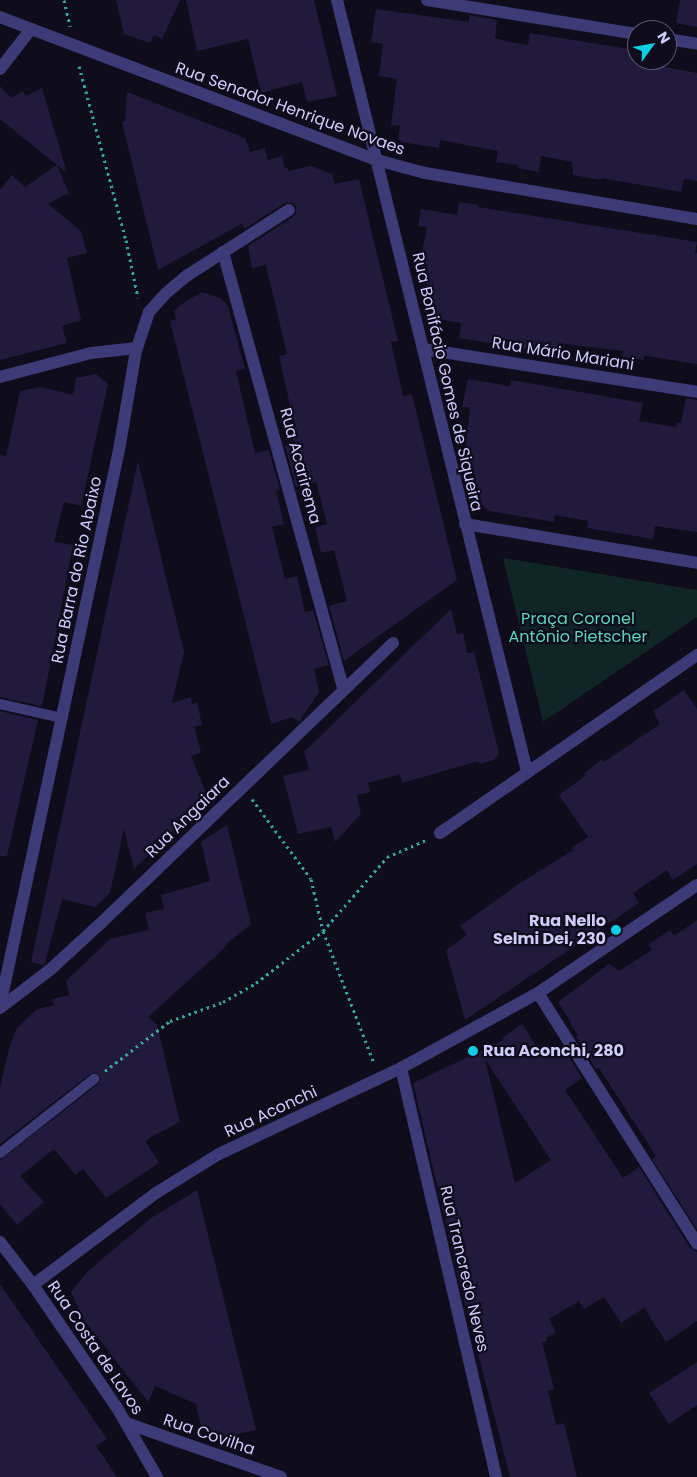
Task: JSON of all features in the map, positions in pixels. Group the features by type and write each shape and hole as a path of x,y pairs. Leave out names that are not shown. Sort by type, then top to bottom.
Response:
{"street":[{"name":"Rua Bonifácio Gomes de Siqueira","path":"337,0 526,771"},
{"path":"427,0 627,32"},
{"name":"Rua Senador Henrique Novaes","path":"0,17 377,160 425,173 697,220"},
{"path":"0,68 31,29"},
{"path":"677,41 697,44"},
{"name":"Rua Barra do Rio Abaixo","path":"0,1007 119,450 137,348 144,328 150,312 165,294 223,252 289,210"},
{"name":"Rua Acarirema","path":"223,252 344,690"},
{"path":"0,377 91,353 137,348"},
{"name":"Rua Mário Mariani","path":"423,349 697,392"},
{"path":"465,524 697,563"},
{"name":"Rua Angaiara","path":"0,1007 51,970 393,643"},
{"path":"440,833 526,771 697,654"},
{"name":"Rua Aconchi","path":"33,1285 156,1193 219,1154 380,1079 538,993 696,888"},
{"path":"538,993 697,1244"},
{"name":"Rua Trancredo Neves","path":"401,1068 496,1477"},
{"name":"Rua Costa de Lavos","path":"0,1242 33,1285 126,1423 157,1477"},
{"name":"Rua Covilha","path":"126,1423 281,1477"}],"lane":[{"path":"0,704 62,718"},
{"path":"0,1152 94,1079"}],"path":[{"path":"64,0 74,46 126,240 144,328"},
{"path":"243,787 311,879 323,931 380,1079"},
{"path":"94,1079 170,1021 223,1002 256,983 323,931 388,857 440,833"}],"green space":[{"name":"Praça Coronel Antônio Pietscher","path":"503,558 697,590 697,617 543,722"}],"building":[{"path":"116,0 180,0 162,39 154,35 150,43 124,34"},
{"path":"186,0 314,0 337,96 307,102 302,82 261,93 248,39 197,51"},
{"path":"680,0 697,0 697,27 677,23"},
{"path":"376,9 469,22 469,15 497,20 495,38 510,42 528,45 530,33 627,49 627,70 677,69 697,73 697,181 684,179 681,192 573,175 572,162 541,156 539,172 518,168 518,165 496,162 498,151 440,140 439,148 401,142 401,140 398,140 400,126 391,125 397,79 379,76 383,44 371,42"},
{"path":"0,86 11,98 22,91 26,96 42,88 67,173 0,119"},
{"path":"127,92 245,138 250,152 265,148 268,160 282,156 285,169 288,168 288,171 311,166 332,174 335,184 359,179 398,341 391,342 403,396 412,394 457,580 344,661 329,606 347,601 334,550 321,553 315,527 327,524 316,482 296,487 285,446 294,443 289,424 294,423 279,356 287,354 266,265 252,268 248,246 293,217 296,213 296,206 292,203 285,203 244,229 243,223 158,270 122,122 125,121"},
{"path":"57,165 69,193 48,204 81,231 87,253 67,258 81,320 62,326 67,343 0,360 0,190 12,175 25,187"},
{"path":"459,202 478,205 478,207 697,242 695,253 697,253 697,364 647,356 644,356 644,360 622,357 623,351 558,343 557,354 459,338 461,323 434,318 435,311 420,262 427,227 418,226 421,209 457,215"},
{"path":"202,292 221,298 228,306 245,369 236,371 255,453 269,450 280,490 276,491 284,524 272,527 285,579 297,576 305,612 313,610 329,665 314,669 319,692 299,722 292,717 271,724 170,321 176,319 174,311 180,305"},
{"path":"96,374 108,384 81,506 64,502 54,542 73,545 43,702 41,706 0,697 0,455 6,456 20,391 40,387 73,395 76,378"},
{"path":"468,379 510,386 511,380 643,403 639,421 676,427 677,422 681,423 686,398 697,400 697,532 655,526 653,539 587,528 588,521 555,515 554,522 489,511 482,505 466,444 470,407 462,407"},
{"path":"138,461 184,652 172,703 191,697 192,704 197,702 202,725 194,727 201,752 191,756 208,798 134,869 124,829 110,893 95,907 62,899 43,965 31,962"},
{"path":"451,609 457,634 463,633 467,653 474,652 499,753 494,760 479,764 479,761 402,783 400,774 368,783 370,792 357,795 361,814 335,842 331,827 298,834 283,776 309,770 304,752"},
{"path":"684,690 697,709 697,864 673,880 667,870 633,893 639,903 465,1020 446,950 467,935 460,926 517,885 573,850 571,848 588,837 559,795 586,775 584,773 602,759 604,762 660,724 653,711"},
{"path":"0,711 38,720 7,856 0,856"},
{"path":"227,825 251,924 148,1017 157,1025 180,1122 149,1138 146,1142 159,1163 106,1198 83,1169 75,1175 54,1149 20,1176 44,1202 17,1225 0,1204 0,1160 98,1084 101,1079 97,1073 90,1074 0,1144 0,1087 10,1045 17,1028 37,1009 54,1005 52,999 69,995 66,981 110,939 149,930 145,913 164,909 161,895 210,881 201,842"},
{"path":"697,920 697,1229 652,1159 656,1156 599,1068 596,1069 576,1037 578,1036 571,1022 558,1002 609,964 619,971 652,950 648,945 670,930 674,936"},
{"path":"522,1024 544,1058 562,1046 582,1078 565,1090 623,1178 639,1167 690,1248 697,1252 697,1321 666,1342 644,1308 621,1323 604,1297 584,1309 579,1301 549,1319 556,1332 546,1338 547,1341 542,1342 554,1389 548,1391 556,1425 564,1423 577,1477 510,1477 462,1292 413,1083 504,1040 502,1038","holes":["485,1059 551,1160 515,1183"]},
{"path":"197,1190 256,1430 224,1437 201,1428 196,1404 155,1386 148,1402 84,1320 71,1292 87,1272 151,1218"},
{"path":"0,1284 107,1439 96,1446 117,1477 0,1477"},
{"path":"697,1362 697,1405 669,1424 649,1393"}],"place":[{"name":"Rua Nello Selmi Dei, 230","path":"616,930"},
{"name":"Rua Aconchi, 280","path":"473,1051"}]}
